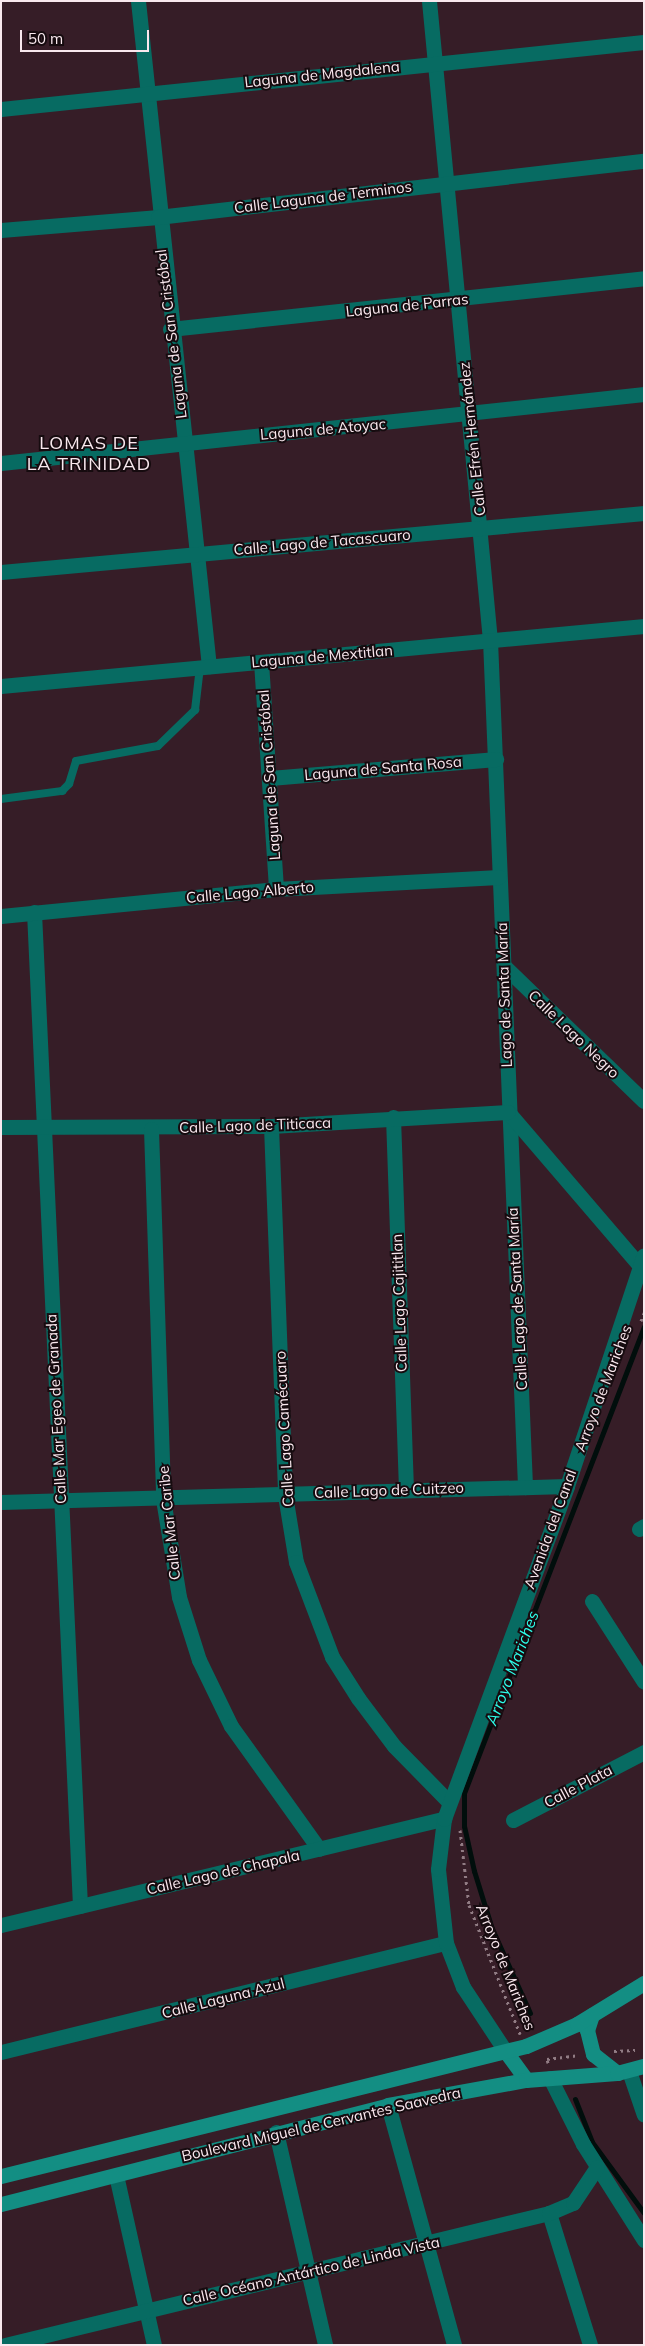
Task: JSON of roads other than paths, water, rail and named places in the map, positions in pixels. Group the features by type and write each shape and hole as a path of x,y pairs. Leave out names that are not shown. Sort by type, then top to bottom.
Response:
{"main road":[{"name":"Boulevard Miguel de Cervantes Saavedra","path":"1,2176 506,2052 532,2044 592,2015 644,1983"},
{"path":"592,2015 587,2030 592,2054 623,2072"},
{"path":"506,2052 526,2080"},
{"name":"Boulevard Miguel de Cervantes Saavedra","path":"1,2204 276,2132 388,2105 526,2080 623,2072 644,2066"}],"street":[{"name":"Laguna de San Cristóbal","path":"138,1 150,93 158,217 196,554 204,666"},
{"name":"Calle Efrén Hernández","path":"429,1 443,182 482,528 496,758 499,877"},
{"name":"Laguna de Magdalena","path":"1,109 434,62 644,42"},
{"name":"Calle Laguna de Terminos","path":"1,230 158,217 443,182 644,162"},
{"name":"Laguna de Parras","path":"170,329 457,300 644,278"},
{"name":"Laguna de Atoyac","path":"1,463 184,442 469,416 644,394"},
{"name":"Calle Lago de Tacascuaro","path":"1,572 644,513"},
{"name":"Laguna de Mextitlan","path":"1,686 644,626"},
{"name":"Laguna de San Cristóbal","path":"260,662 270,778 276,889"},
{"name":"Laguna de Santa Rosa","path":"270,778 496,758"},
{"name":"Calle Lago Alberto","path":"1,916 276,889 499,877"},
{"name":"Lago de Santa María","path":"499,877 505,967 508,1112"},
{"name":"Calle Mar Egeo de Granada","path":"34,912 42,1125 80,1906"},
{"name":"Calle Lago Negro","path":"505,967 644,1101"},
{"name":"Calle Lago de Titicaca","path":"1,1127 42,1125 152,1129 271,1126 393,1117 508,1112"},
{"path":"508,1112 642,1260"},
{"name":"Calle Lago de Santa María","path":"508,1112 525,1487"},
{"name":"Calle Lago Cajititlan","path":"393,1117 406,1488"},
{"name":"Calle Lago Camécuaro","path":"271,1126 285,1494 296,1562 332,1657 394,1746 449,1802"},
{"name":"Calle Mar Caribe","path":"152,1129 163,1499 179,1597 199,1660 231,1726 319,1849"},
{"name":"Avenida del Canal","path":"506,2052 463,1987 446,1943 438,1869 444,1819 567,1486 642,1260"},
{"name":"Calle Lago de Cuitzeo","path":"1,1502 163,1499 406,1488 567,1486"},
{"path":"592,1601 644,1682"},
{"name":"Calle Plata","path":"513,1820 644,1752"},
{"name":"Calle Lago de Chapala","path":"1,1925 444,1819"},
{"name":"Calle Laguna Azul","path":"1,2052 446,1943"},
{"path":"623,2072 644,2115"},
{"path":"550,2078 597,2167 644,2240"},
{"path":"388,2105 424,2244 454,2345"},
{"path":"276,2132 305,2271 325,2345"},
{"name":"Calle Océano Antártico de Linda Vista","path":"5,2345 549,2212 573,2203 597,2167"},
{"path":"116,2175 154,2345"},
{"path":"549,2212 590,2345"}],"lane":[{"path":"1,799 62,791 70,784 76,761 158,746 194,710 204,666"}],"waterway":[{"name":"Arroyo Mariches","path":"530,2013 492,1929 474,1871 464,1826 464,1793 644,1327"},
{"name":"Arroyo Mariches","path":"575,2099 592,2142 644,2213"}],"district":[{"name":"LOMAS DE LA TRINIDAD","path":"89,454"}]}
